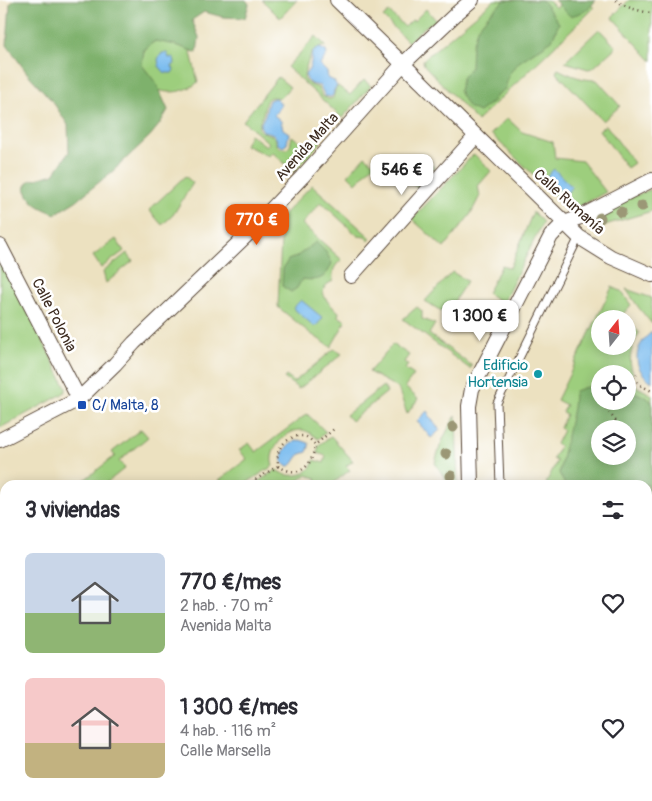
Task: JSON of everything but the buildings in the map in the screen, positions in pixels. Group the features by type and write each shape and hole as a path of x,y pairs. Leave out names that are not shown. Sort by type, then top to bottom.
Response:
{"street":[{"name":"Calle Rumanía","path":"337,0 579,237 611,257 652,275"},
{"name":"Avenida Malta","path":"0,440 79,399 134,343 249,233 309,170 404,64 472,0"},
{"path":"351,276 476,136"},
{"path":"470,480 469,406 472,389 551,236 564,223 578,218 652,180"},
{"name":"Calle Polonia","path":"0,246 79,399"}],"lane":[{"path":"500,480 497,403 579,237"}],"path":[{"path":"616,0 623,6 635,10 650,12 652,10"},
{"path":"636,380 640,385 652,391"},
{"path":"607,410 615,420"},
{"path":"315,445 310,439 303,436 294,437 286,441 279,450 277,457 278,466 284,470 302,470 308,466 315,445 335,428"},
{"path":"255,480 278,466"}],"green space":[{"path":"14,0 246,0 249,4 245,18 223,17 204,12 192,20 199,37 197,53 176,45 155,41 144,50 142,65 156,83 168,110 150,136 113,171 76,201 55,214 33,202 25,188 29,181 54,174 69,152 68,125 53,102 27,73 7,45 10,4"},
{"path":"262,0 297,0 280,18"},
{"path":"494,0 548,0 556,8 564,0 587,0 594,8 477,121 424,65 423,61"},
{"path":"505,0 542,0 559,23 552,40 519,62 509,74 505,89 479,112 468,107 459,91 462,78 471,67 472,46 477,29 490,13"},
{"path":"554,0 595,1 584,11 570,16"},
{"path":"629,0 652,0 652,61 612,17"},
{"path":"426,9 436,20 422,29 408,42 383,17 389,12 405,27"},
{"path":"599,29 616,47 593,68 588,69 565,62"},
{"path":"316,36 326,46 315,49 312,54 304,73 306,82 319,88 322,96 329,99 333,98 338,86 350,95 364,80 371,86 342,118 287,67"},
{"path":"162,39 189,44 198,82 184,90 172,92 160,90 151,84 140,68 141,57 148,44"},
{"path":"558,69 577,77 597,80 620,106 603,121 556,72"},
{"path":"278,77 290,87 280,98 268,98 259,124 259,130 272,135 278,146 283,149 287,149 290,146 292,136 306,147 316,137 321,142 294,172 272,152 269,156 245,145 250,134 266,146 269,143 243,121"},
{"path":"507,118 522,132 553,142 555,158 582,161 606,192 571,211 491,134"},
{"path":"606,125 634,163 627,168 599,130"},
{"path":"474,154 491,171 478,186 480,196 470,215 444,248 412,219"},
{"path":"365,156 374,164 356,183 348,175"},
{"path":"427,162 435,168 417,188 409,181 415,167 421,171"},
{"path":"185,176 193,183 173,215 162,225 149,210"},
{"path":"312,185 371,238 369,241 365,237 358,236 321,202 302,224 342,260 335,266 333,281 327,285 323,293 327,301 339,312 338,316 346,321 331,347 311,334 278,307 282,216"},
{"path":"652,189 652,211 598,227 585,223 586,220"},
{"path":"533,212 543,222 503,303 487,293 502,265 510,268"},
{"path":"116,239 124,251 101,268 93,256"},
{"path":"316,242 326,252 332,263 330,269 321,278 313,280 302,279 297,288 291,292 282,286 283,269 288,260 296,257"},
{"path":"127,253 133,261 106,283 103,272"},
{"path":"0,254 66,391 0,428"},
{"path":"452,272 467,281 446,314 425,301"},
{"path":"612,287 621,291 631,305 626,310 601,310"},
{"path":"626,289 652,298 652,324 639,308"},
{"path":"417,307 422,311 422,319 435,324 429,334 472,366 470,369 403,319"},
{"path":"591,330 591,355 631,355 630,365 591,365 591,410 636,410 636,386 652,395 652,480 548,480 557,461 553,459 560,446 556,444 563,430 560,428 566,414 562,412 566,405 557,400"},
{"path":"393,344 409,355 404,362 408,365 405,369 414,375 405,387 418,399 407,414 398,388 369,372"},
{"path":"334,349 342,354 299,389 284,378 286,376 294,382"},
{"path":"383,386 387,392 351,421 346,415"},
{"path":"591,386 591,410 636,410 636,393 652,402 652,480 562,480 559,473 573,408 575,391"},
{"path":"307,414 326,432 318,439 305,431 295,431 284,437 275,448 272,460 273,466 251,480 219,480 247,459 239,450 249,443 256,452"},
{"path":"456,416 458,480 446,480 435,463 449,427"},
{"path":"141,429 148,437 119,461 125,468 110,480 84,480 115,456 112,452"},
{"path":"331,436 353,461 346,466 350,470 337,480 316,480 316,478 306,475 300,480 261,480 276,470 285,474 296,475 308,471 314,460 324,463 326,456 317,453 319,445"}],"water":[{"path":"320,48 326,51 327,54 320,65 327,72 328,78 334,81 337,86 331,97 325,96 320,86 308,82 305,75 310,67 312,53"},
{"path":"162,53 167,53 169,58 174,58 175,64 172,66 174,70 172,73 165,73 159,66 158,59"},
{"path":"274,98 281,104 274,115 281,121 283,129 289,133 287,144 283,147 278,144 273,134 263,131 260,126 269,100"},
{"path":"554,169 572,187 565,195 546,177"},
{"path":"301,300 323,318 315,327 293,308"},
{"path":"652,332 652,382 640,370 637,357 641,344"},
{"path":"427,411 440,430 431,438 417,421"},
{"path":"300,440 309,443 307,452 300,455 290,466 286,466 282,462 284,451 289,445"}],"place":[{"name":"Edificio Hortensia","path":"538,374"},
{"name":"C/ Malta, 8","path":"82,405"}]}
